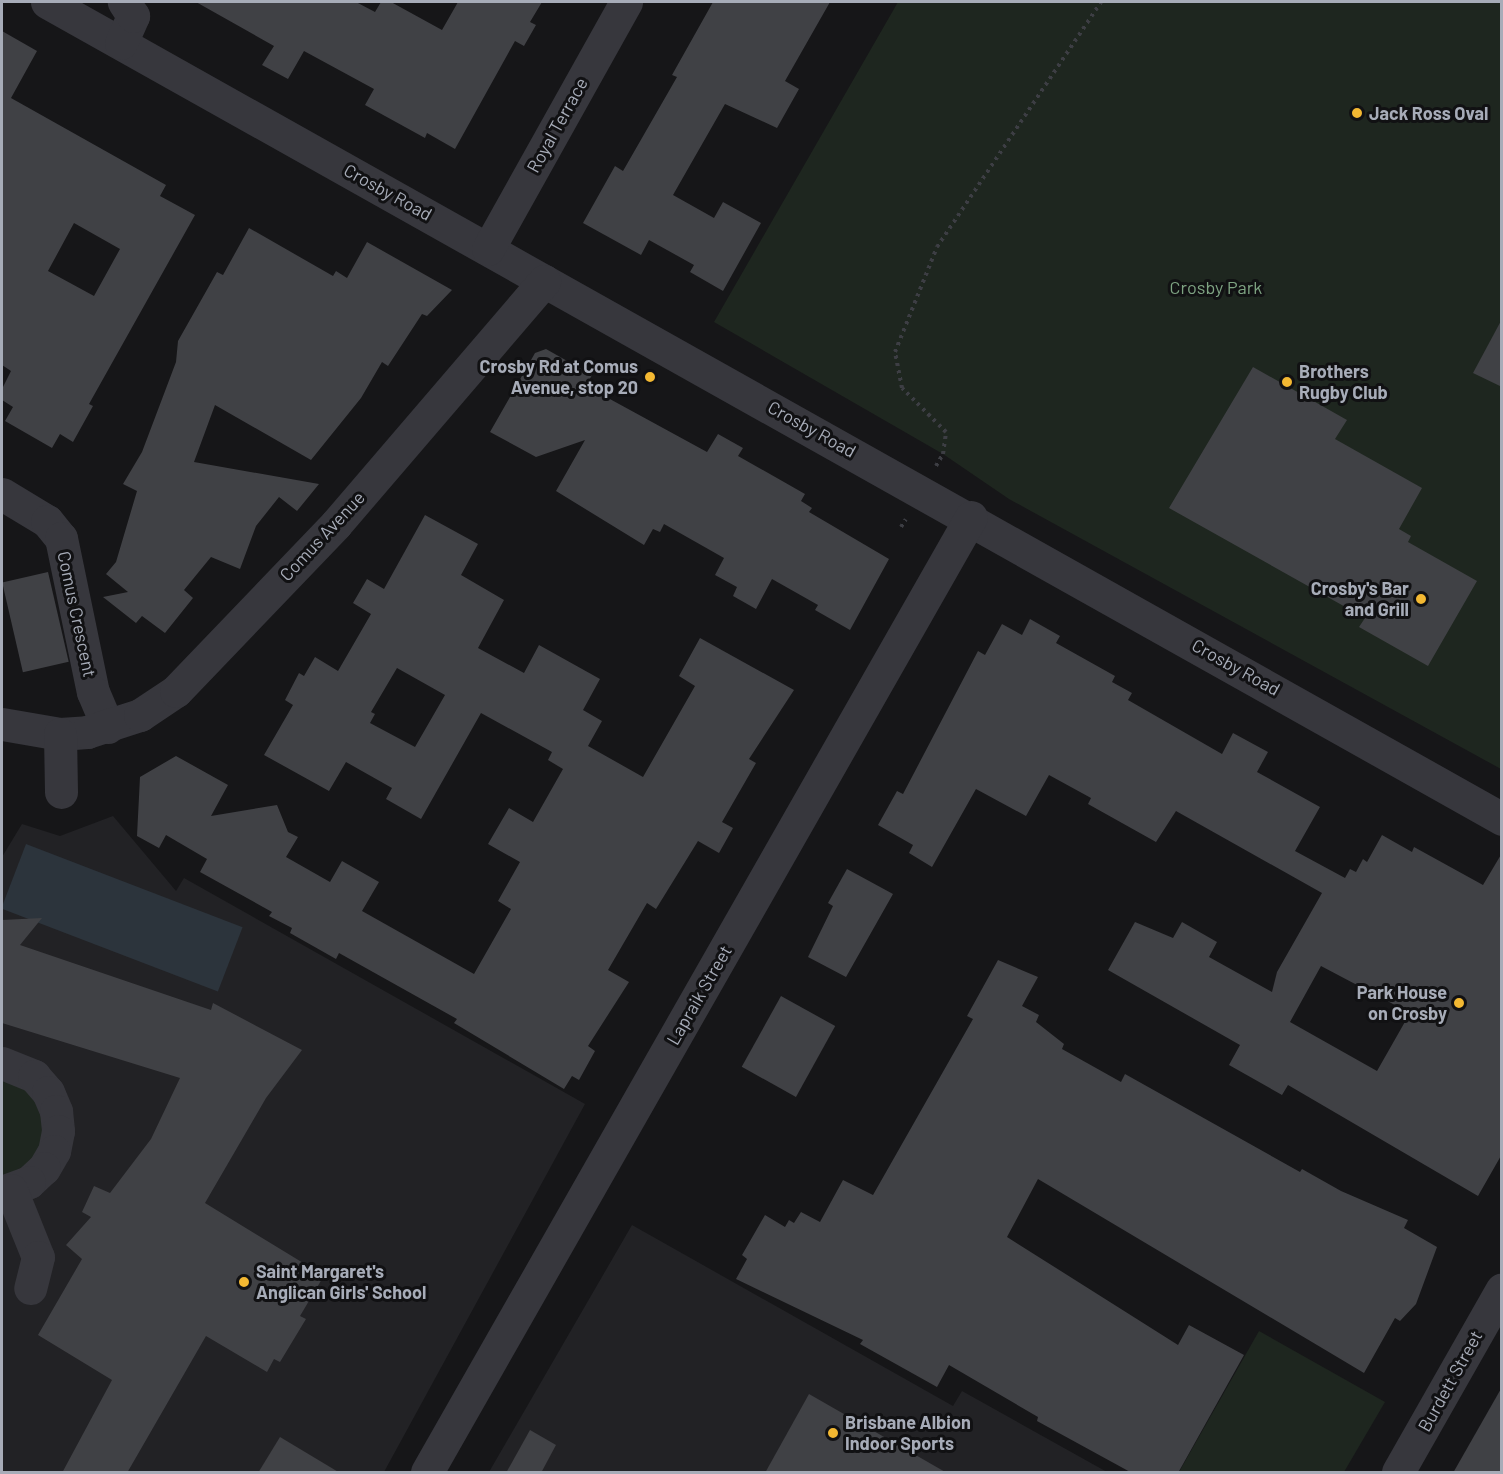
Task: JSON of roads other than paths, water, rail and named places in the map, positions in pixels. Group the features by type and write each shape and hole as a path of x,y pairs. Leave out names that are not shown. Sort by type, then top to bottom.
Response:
{"street":[{"name":"Crosby Road","path":"47,2 971,518 1502,819"},
{"path":"121,43 133,16 124,2"},
{"name":"Royal Terrace","path":"488,249 626,2"},
{"name":"Comus Avenue","path":"2,724 60,734 108,727 158,705 194,675 336,524 544,280"},
{"name":"Comus Crescent","path":"2,494 47,521 61,538 93,692 108,727"},
{"name":"Lapraik Street","path":"427,1473 971,518"},
{"path":"60,734 61,792"},
{"path":"2,1062 34,1076 48,1092 56,1111 58,1131 54,1151 44,1168 29,1182 6,1191 38,1257 30,1288"},
{"name":"Burdett Street","path":"1398,1473 1502,1288"}],"place":[{"name":"Jack Ross Oval","path":"1357,113"},
{"name":"Crosby Rd at Comus Avenue, stop 20","path":"650,377"},
{"name":"Brothers Rugby Club","path":"1287,382"},
{"name":"Crosby's Bar and Grill","path":"1421,599"},
{"name":"Park House on Crosby","path":"1459,1003"},
{"name":"Saint Margaret's Anglican Girls' School","path":"244,1282"},
{"name":"Brisbane Albion Indoor Sports","path":"833,1433"}],"park label":[{"name":"Crosby Park","path":"1216,287"}]}
